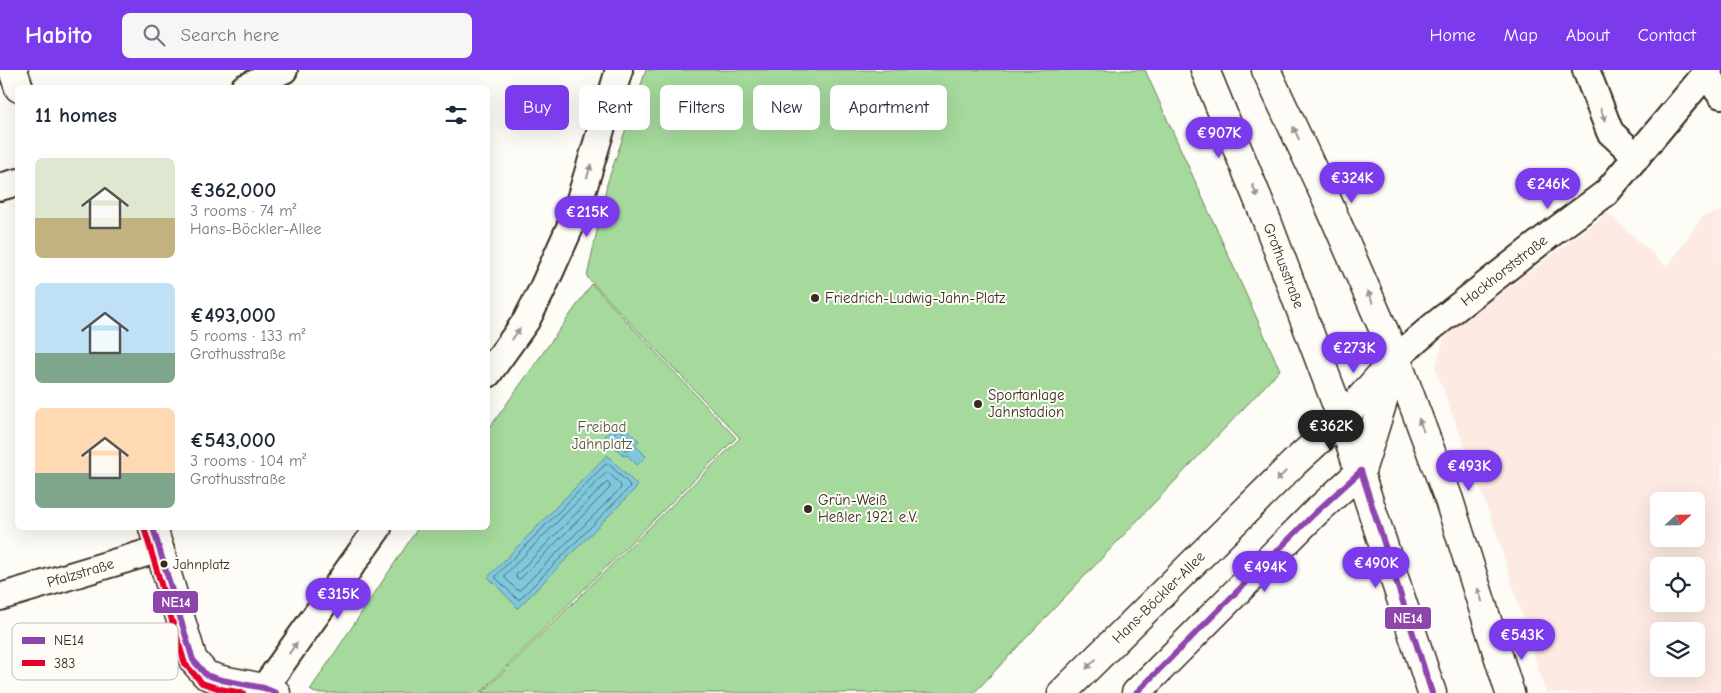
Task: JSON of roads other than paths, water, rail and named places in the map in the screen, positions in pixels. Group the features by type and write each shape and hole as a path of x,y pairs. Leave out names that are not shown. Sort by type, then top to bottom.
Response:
{"main road":[{"path":"13,70 18,85"},
{"name":"Grothusstraße","path":"1205,70 1267,220 1342,418 1361,471 1432,693"},
{"path":"1266,70 1326,198 1396,358 1449,500 1510,693"},
{"path":"1136,693 1314,514 1361,471 1396,358"},
{"name":"Hackhorststraße","path":"1342,418 1396,358"},
{"name":"Hans-Böckler-Allee","path":"1062,693 1294,463 1342,418"},
{"path":"156,538 193,660 220,687 270,690"}],"street":[{"path":"251,85 284,70"},
{"path":"490,371 526,321 575,216 619,70"},
{"path":"1586,70 1610,132 1637,157"},
{"path":"1708,72 1721,95"},
{"name":"Hackhorststraße","path":"1396,358 1432,327 1606,193 1708,72"},
{"path":"0,187 15,183"},
{"path":"270,690 377,530"},
{"name":"Pfalzstraße","path":"0,597 156,538"}],"water":[{"path":"619,422 639,441 635,445 646,456 637,465 627,455 624,456 604,437"},
{"path":"607,455 638,486 518,608 488,577"}],"place":[{"name":"Friedrich-Ludwig-Jahn-Platz","path":"815,298"},
{"name":"Sportanlage Jahnstadion","path":"978,404"},
{"name":"Grün-Weiß Heßler 1921 e.V.","path":"808,509"},
{"name":"Jahnplatz","path":"164,564"}],"park label":[{"name":"Freibad Jahnplatz","path":"602,436"}]}
